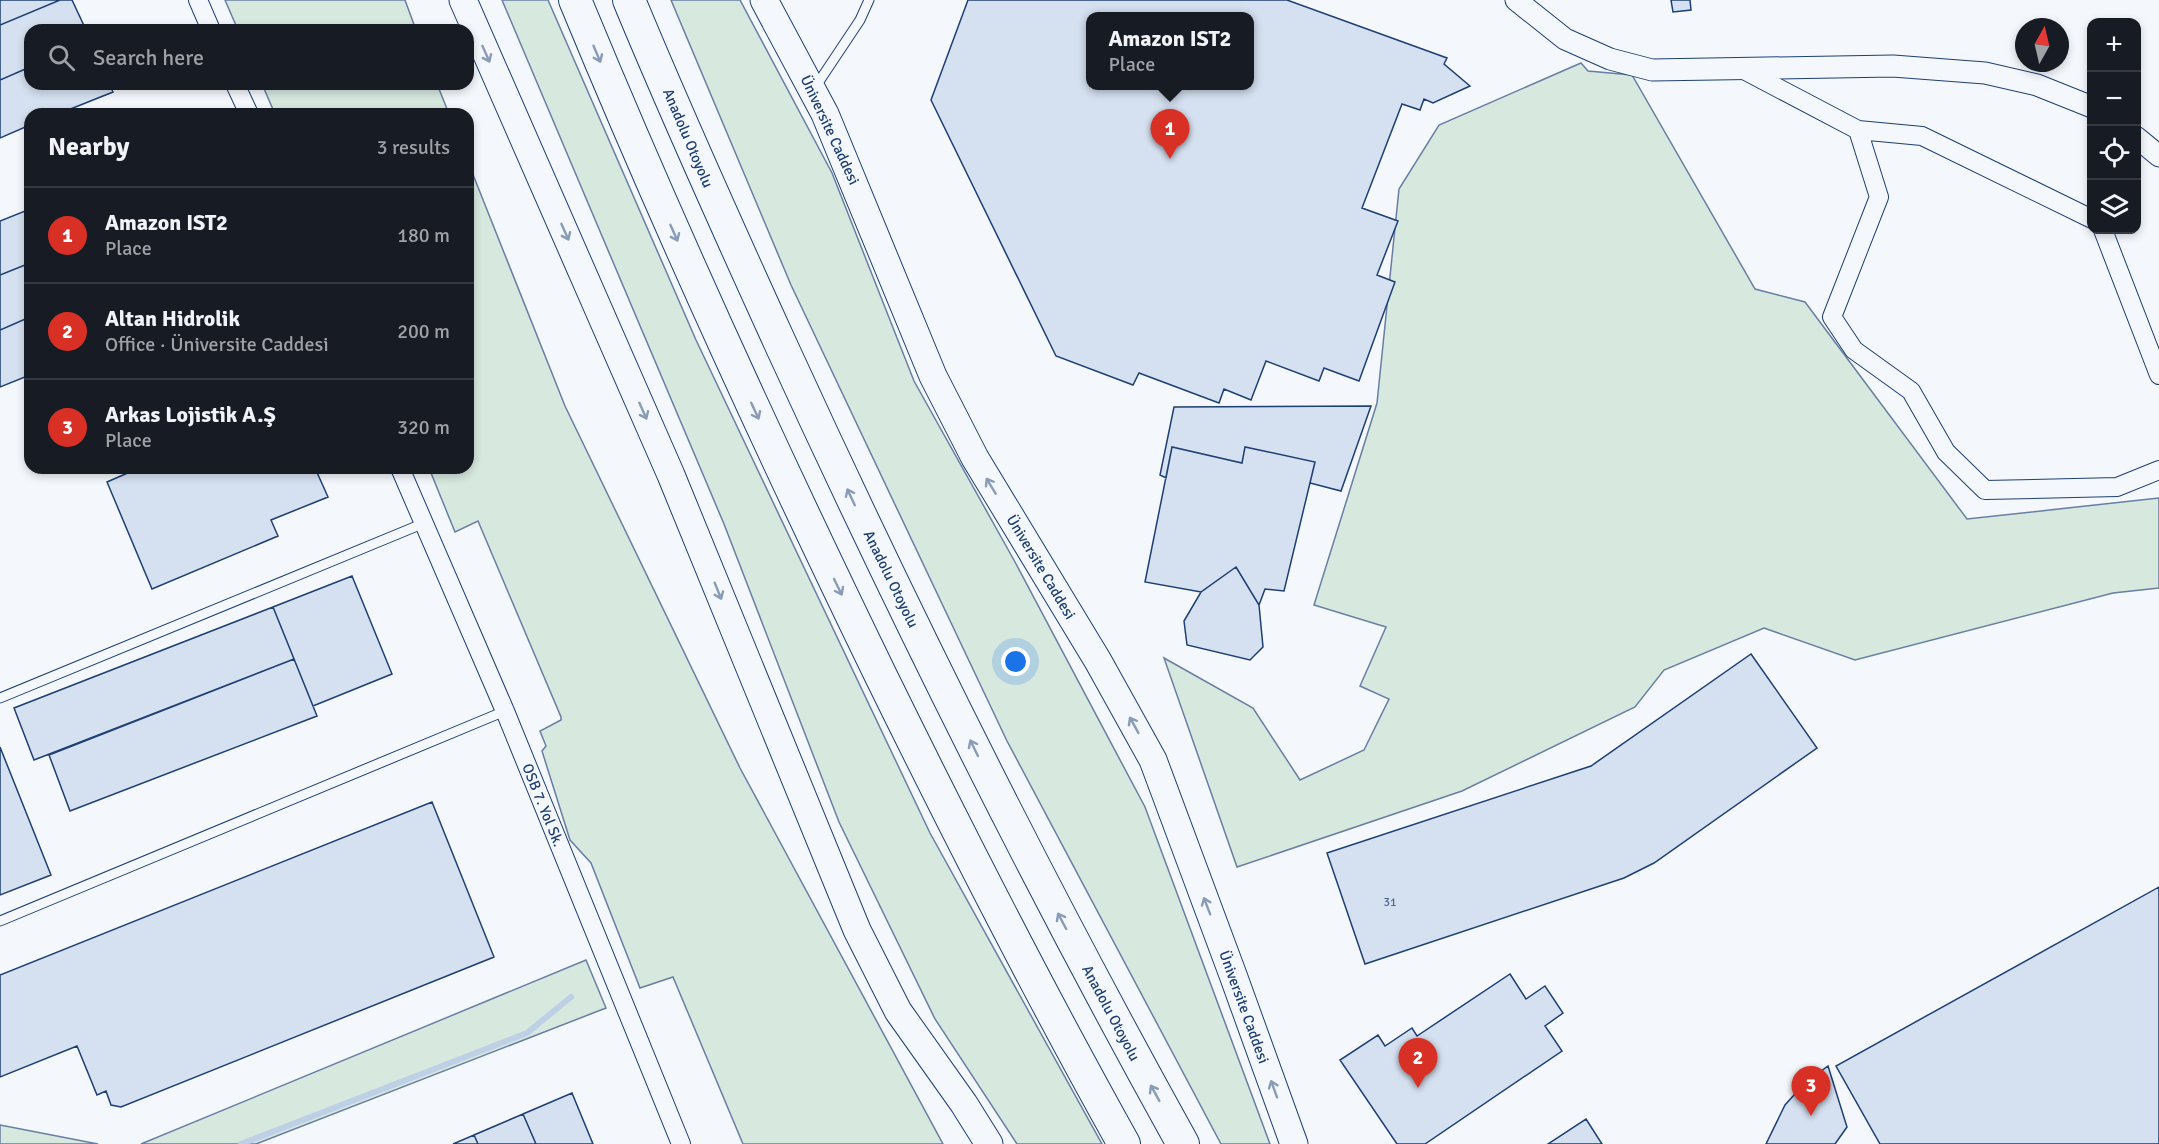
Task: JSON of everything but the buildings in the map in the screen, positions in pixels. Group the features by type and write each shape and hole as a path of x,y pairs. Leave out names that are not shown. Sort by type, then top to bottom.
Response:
{"highway":[{"path":"574,0 663,209 821,554 975,866 1059,1027 1124,1144"},
{"name":"Anadolu Otoyolu","path":"629,0 707,181 851,497 1032,865 1183,1144"}],"main road":[{"path":"463,0 474,24"},
{"name":"Üniversite Caddesi","path":"764,0 825,114 933,375 970,448 1098,661 1152,760 1294,1144"},
{"path":"474,25 671,475 858,930 969,1144"},
{"path":"898,1011 964,1104 989,1144"}],"street":[{"path":"198,0 208,24"},
{"path":"1516,0 1565,39 1610,59 1653,70 1893,66 1984,73 2037,85 2087,105"},
{"path":"1742,69 1858,130 1922,136 2087,217"},
{"path":"239,90 246,108"},
{"path":"1858,130 1879,197 1832,317 1854,350 1911,390 1946,452 1985,490 2117,487 2159,470"},
{"path":"2141,141 2159,156"},
{"path":"2105,234 2157,364"},
{"name":"OSB 7. Yol Sk.","path":"402,474 422,524 505,711 681,1144"}],"lane":[{"path":"813,91 860,20 869,0"},
{"path":"0,698 422,524"},
{"path":"0,921 505,711"}],"shaded area":[{"path":"225,0 405,0 414,24 235,24"},
{"path":"502,0 548,0 696,340 930,833 1102,1144 1017,1144 935,1019 839,822 724,524"},
{"path":"671,0 740,0 832,173 914,381 1015,562 1145,807 1270,1144 1221,1144 1007,741 791,285"},
{"path":"1581,63 1588,71 1632,75 1755,289 1805,302 1967,519 2159,498 2159,588 2113,593 1855,660 1764,628 1664,670 1635,707 1462,791 1237,867 1164,658 1253,708 1300,780 1364,750 1389,699 1360,686 1386,627 1314,605 1377,403 1399,189 1439,125"},
{"path":"265,90 439,90 447,108 272,108"},
{"path":"474,177 565,406 740,768 943,1144 743,1144 673,977 640,988 591,863 570,840 542,751 546,746 540,731 561,720 561,717 478,521 455,532 431,474 474,474"},
{"path":"586,960 606,1008 256,1144 141,1144"},
{"path":"0,1125 98,1144 0,1144"}],"waterway":[{"path":"241,1144 527,1033 571,997"}],"place":[{"name":"Amazon IST2","path":"1170,159"},
{"name":"Altan Hidrolik","path":"1418,1088"},
{"name":"Arkas Lojistik A.Ş","path":"1811,1116"}]}
